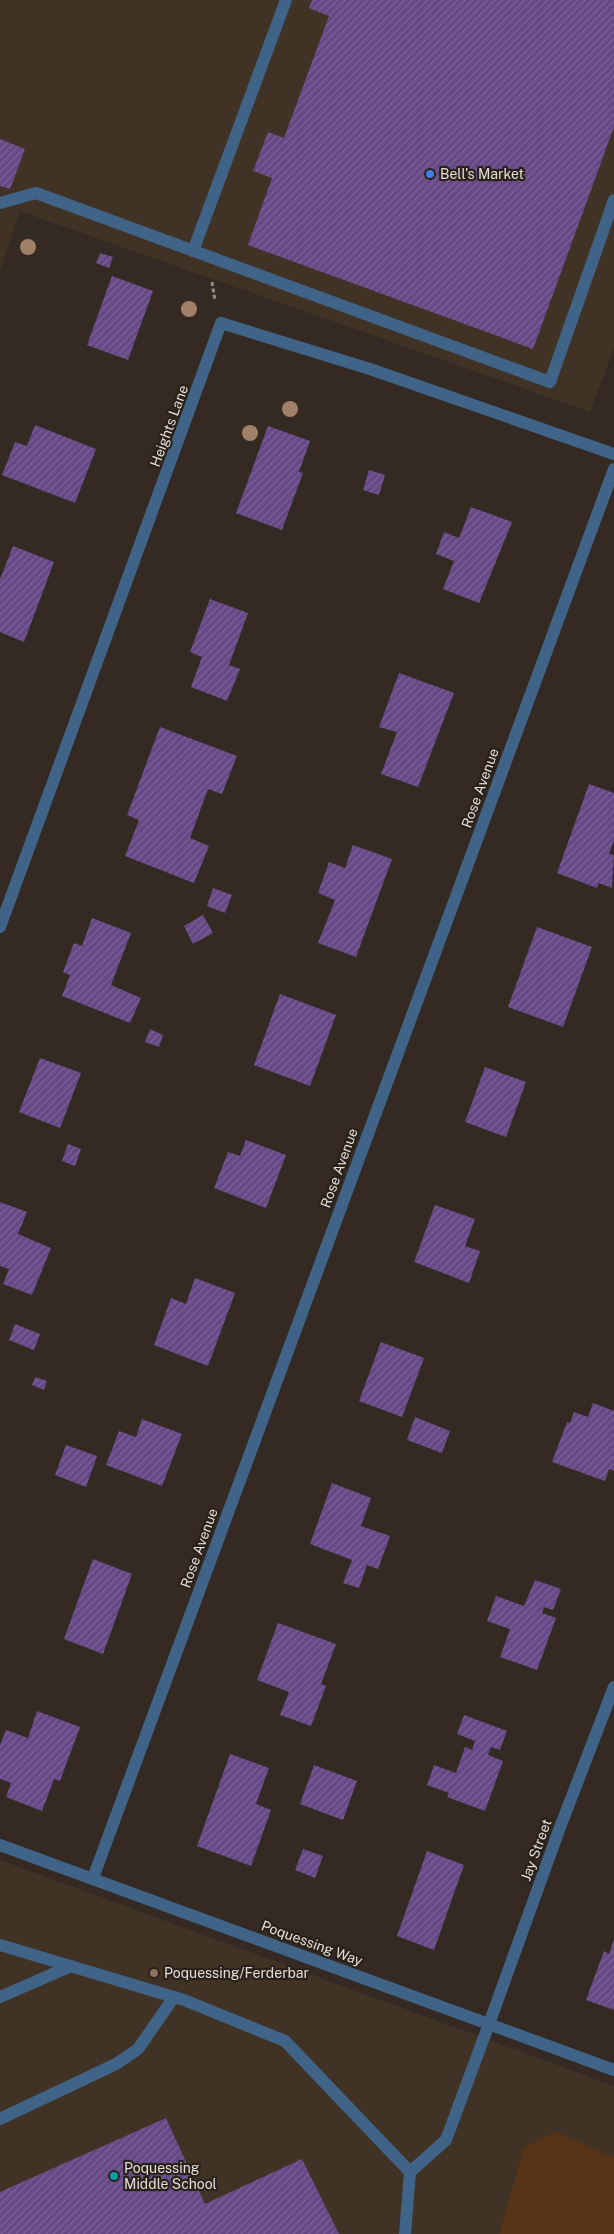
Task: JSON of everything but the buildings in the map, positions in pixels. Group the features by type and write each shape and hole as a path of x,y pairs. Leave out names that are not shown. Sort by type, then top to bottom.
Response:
{"street":[{"path":"193,251 286,0"},
{"path":"0,202 36,193 550,382 614,200"},
{"path":"221,323 370,369 614,454"},
{"name":"Heights Lane","path":"0,926 221,323"},
{"name":"Rose Avenue","path":"93,1878 614,468"},
{"name":"Jay Street","path":"410,2172 446,2140 559,1830 614,1687"},
{"name":"Poquessing Way","path":"0,1845 614,2070"},
{"path":"0,1945 174,1997 285,2041 410,2172 405,2234"},
{"path":"0,1997 70,1966"},
{"path":"0,2119 116,2064 138,2049 174,1997"}],"path":[{"path":"217,260 210,276 221,323"}],"shaded area":[{"path":"0,0 614,0 614,347 590,412 20,211 0,272"},
{"name":"Poquessing/Ferderbar","path":"0,1860 614,2086 614,2234 0,2234"},
{"path":"555,2132 614,2157 614,2234 499,2234 524,2147"}],"place":[{"name":"Bell's Market","path":"430,174"},
{"name":"Poquessing/Ferderbar","path":"154,1973"},
{"name":"Poquessing Middle School","path":"114,2176"}]}
